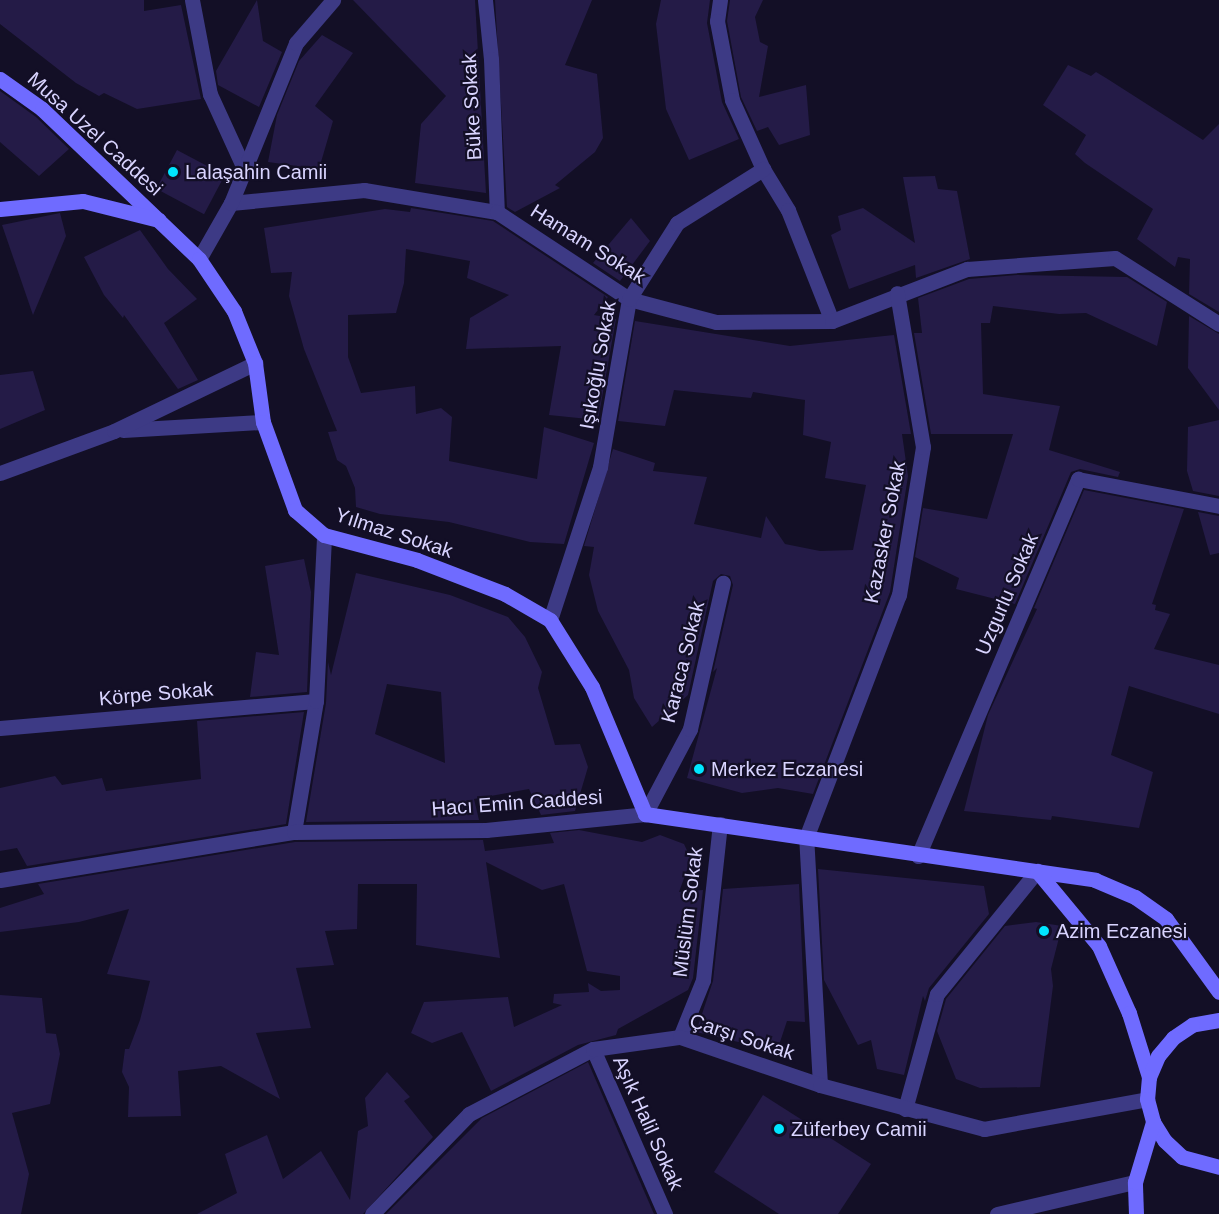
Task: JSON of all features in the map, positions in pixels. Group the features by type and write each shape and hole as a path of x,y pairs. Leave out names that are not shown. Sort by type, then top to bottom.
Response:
{"main road":[{"name":"Musa Uzel Caddesi","path":"0,78 42,109 162,221"},
{"path":"0,209 83,201 162,221"},
{"name":"Yılmaz Sokak","path":"162,221 199,259 234,311 255,363 263,422 295,510 324,534 384,550 472,581 505,594 550,620 592,687 645,814"},
{"name":"Hacı Emin Caddesi","path":"645,814 918,856 1095,880 1135,897 1166,920 1219,992"},
{"path":"1037,871 1099,946 1128,1013 1149,1077 1148,1100 1153,1122 1165,1141 1182,1157 1219,1167"},
{"path":"1149,1077 1158,1056 1173,1038 1192,1025 1219,1020"},
{"path":"1136,1214 1136,1182 1153,1122"}],"street":[{"path":"192,0 210,94 243,166"},
{"path":"199,259 231,203 243,166 296,43 333,0"},
{"name":"Büke Sokak","path":"485,0 491,59 497,212"},
{"path":"720,0 717,21 732,100 763,169 788,210 832,321"},
{"name":"Işıkoğlu Sokak","path":"550,620 600,467 629,299 677,223 763,169"},
{"name":"Hamam Sokak","path":"231,203 363,190 497,212 629,299 716,322 832,321 897,293 967,270 1115,258 1219,324"},
{"name":"Kazasker Sokak","path":"806,838 899,596 923,447 897,293"},
{"path":"0,473 114,431 255,363"},
{"path":"114,431 263,422"},
{"name":"Uzgurlu Sokak","path":"918,856 1078,479 1219,506"},
{"path":"294,832 316,701 324,534"},
{"name":"Karaca Sokak","path":"645,814 690,729 723,583"},
{"name":"Körpe Sokak","path":"0,728 316,701"},
{"name":"Hacı Emin Caddesi","path":"0,880 294,832 486,830 645,814"},
{"name":"Müslüm Sokak","path":"680,1037 703,980 720,824"},
{"path":"806,838 820,1085"},
{"path":"905,1109 937,993 1037,871"},
{"name":"Çarşı Sokak","path":"372,1214 469,1114 593,1049 680,1037 820,1085 984,1129 1148,1100"},
{"name":"Aşık Halil Sokak","path":"593,1049 665,1214"},
{"path":"997,1214 1136,1182"}],"building":[{"path":"0,0 144,0 144,11 181,5 201,99 137,109 104,93 99,96 76,83 0,24"},
{"path":"257,0 263,41 282,52 259,107 218,85 216,71"},
{"path":"353,0 475,0 486,193 415,183 421,124 446,96"},
{"path":"495,0 592,0 565,65 597,74 603,138 595,152 555,185 560,188 515,212 507,207"},
{"path":"661,0 710,0 707,23 722,102 739,139 689,160 666,109 656,24"},
{"path":"730,0 763,0 755,17 760,42 768,46 759,97 806,85 810,135 779,145 768,127 757,131 741,97 727,21"},
{"path":"322,35 353,53 315,106 333,121 319,169 268,162 277,115 299,61"},
{"path":"1068,65 1091,76 1096,72 1203,140 1219,124 1219,312 1189,294 1190,259 1178,257 1175,267 1137,239 1153,209 1075,154 1086,135 1043,105"},
{"path":"0,91 36,117 69,149 39,176 0,142"},
{"path":"177,150 225,175 204,214 156,189"},
{"path":"935,176 938,189 957,191 970,259 916,278 915,265 849,289 831,235 841,230 838,216 863,208 915,243 903,177"},
{"path":"411,208 493,221 608,297 594,315 616,319 598,420 549,415 561,346 466,349 470,318 509,295 467,278 470,261 406,249 404,283 396,313 348,315 348,357 361,393 415,386 416,414 441,408 452,417 449,461 537,479 544,427 594,443 564,544 530,542 449,522 380,514 356,507 355,488 346,466 337,460 328,432 337,431 304,349 289,296 292,272 271,273 264,228 385,209 410,212"},
{"path":"60,213 66,236 33,315 2,225"},
{"path":"631,218 650,241 620,281 593,263"},
{"path":"140,230 168,269 197,299 164,323 198,380 178,389 124,315 123,318 104,295 84,257"},
{"path":"1017,275 1127,277 1167,302 1157,346 1086,313 1059,314 993,306 990,323 981,323 983,394 1060,406 1049,450 1120,472 1118,477 1080,469 1071,472 1015,604 956,589 959,578 915,557 923,508 987,519 1013,434 931,434 914,333 922,333 918,298 969,279"},
{"path":"1189,316 1219,334 1219,410 1188,368"},
{"path":"635,321 790,346 894,335 911,434 902,434 908,476 890,592 813,794 778,788 742,793 687,778 717,668 713,672 733,585 730,576 721,574 713,581 688,695 652,727 634,698 629,670 598,611 589,575 594,547 584,546 613,449 655,463 653,471 707,477 694,524 761,538 766,516 785,544 820,551 853,550 866,485 825,478 831,442 803,435 805,400 753,392 751,398 674,390 665,426 618,421"},
{"path":"33,371 45,410 0,429 0,375"},
{"path":"1219,420 1219,496 1193,491 1187,471 1188,427"},
{"path":"1084,490 1184,509 1152,604 1156,605 1155,610 1170,614 1154,649 1219,665 1219,714 1129,686 1111,755 1153,772 1139,828 1052,816 1051,820 964,811 988,715 1037,609 1034,608"},
{"path":"1198,512 1219,516 1219,553 1210,555"},
{"path":"304,559 311,592 307,692 250,697 256,652 279,655 265,566"},
{"path":"356,573 450,595 508,617 525,637 542,672 538,688 555,745 580,744 588,767 575,811 541,815 529,789 474,799 479,820 306,822 326,703 328,662 331,675","holes":["387,684 441,692 445,763 375,734"]},
{"path":"304,712 286,824 27,866 17,848 0,851 0,788 55,776 62,785 102,778 106,791 201,779 197,721"},
{"path":"579,830 642,842 660,835 684,844 691,859 679,892 703,890 693,978 688,990 618,1029 616,1035 578,1045 491,1091 462,1032 432,1043 411,1033 424,1002 508,997 514,1027 562,1005 553,1003 554,994 589,992 588,983 601,991 620,990 620,976 587,971 564,884 542,890 486,862 500,958 416,945 417,884 358,884 357,929 325,931 334,965 296,968 311,1028 256,1033 280,1099 221,1066 178,1071 181,1116 128,1117 129,1087 122,1072 125,1049 129,1049 140,1020 150,981 107,974 129,909 79,922 0,932 0,908 44,894 38,884 295,842 483,840 485,851 554,843 550,833"},
{"path":"818,869 984,886 989,914 929,988 925,1001 923,996 904,1075 877,1069 871,1040 858,1045 824,980"},
{"path":"799,884 805,1022 787,1021 777,1051 696,1032 713,981 723,889"},
{"path":"1036,922 1062,926 1051,969 1053,986 1040,1087 980,1088 956,1079 937,1031 946,999 1005,926"},
{"path":"0,995 42,998 46,1033 56,1034 60,1054 50,1104 12,1113 29,1174 21,1214 0,1214"},
{"path":"588,1062 654,1214 386,1214 482,1118"},
{"path":"387,1072 410,1097 404,1101 433,1137 363,1214 197,1214 237,1193 225,1154 267,1135 283,1179 321,1151 350,1200 358,1131 368,1126 365,1098"},
{"name":"Züferbey Camii","path":"763,1095 871,1164 838,1214 779,1214 714,1172"}],"place":[{"name":"Lalaşahin Camii","path":"173,172"},
{"name":"Merkez Eczanesi","path":"699,769"},
{"name":"Azim Eczanesi","path":"1044,931"},
{"name":"Züferbey Camii","path":"779,1129"}]}
